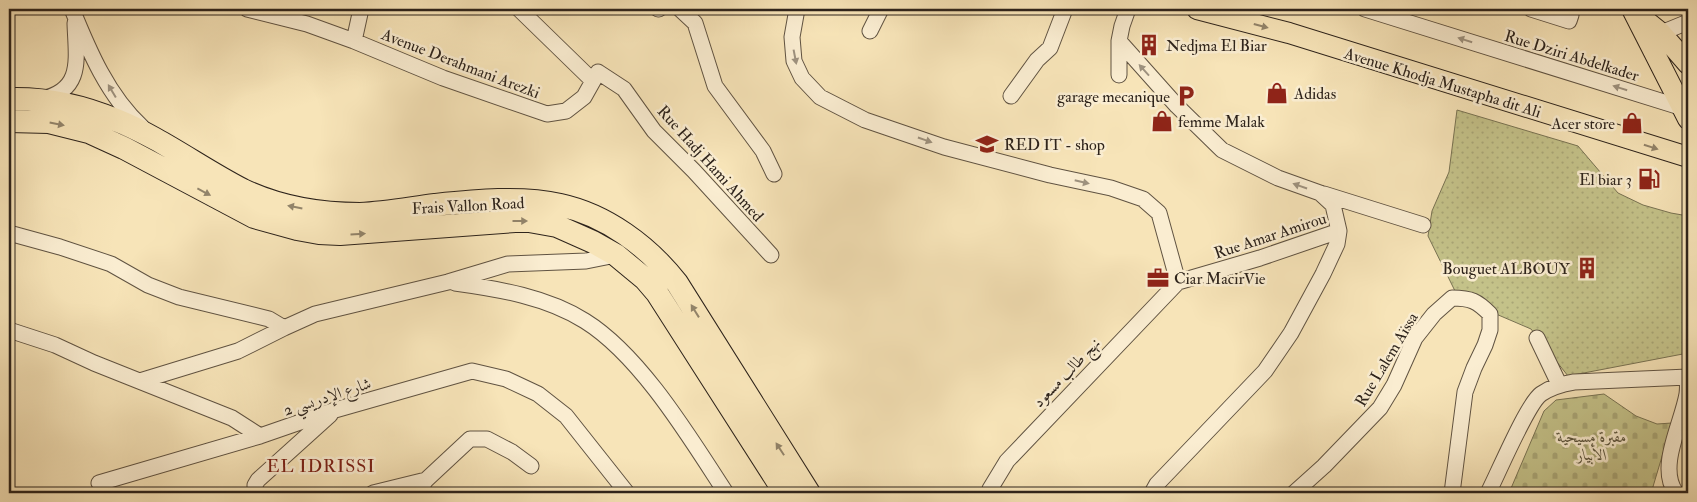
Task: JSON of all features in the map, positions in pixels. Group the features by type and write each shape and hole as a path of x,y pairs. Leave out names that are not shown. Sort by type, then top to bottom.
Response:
{"highway":[{"name":"Frais Vallon Road","path":"9,99 37,100 78,107 99,113 138,130 224,180 261,198 322,212 363,214 458,203 539,202 559,204 605,222 620,230 650,254 677,283 802,492"},
{"name":"Frais Vallon Road","path":"9,121 49,122 89,132 254,218 319,233 349,234 529,221 557,226 575,233 616,255 645,279 658,293 802,492"}],"main road":[{"name":"Avenue Khodja Mustapha dit Ali","path":"1197,9 1289,33 1688,157"},
{"path":"1632,9 1686,114"},
{"path":"1632,9 1661,33 1688,64"}],"street":[{"name":"Avenue Derahmani Arezki","path":"247,9 264,10 308,24 443,78 547,114 566,111 584,97 593,81"},
{"path":"354,41 361,9"},
{"path":"519,9 593,81"},
{"path":"680,9 695,23 715,86 763,151 774,174"},
{"path":"797,9 792,37 794,60 802,78 820,97 865,120 944,147 1050,175 1111,188 1143,199 1159,213 1178,282"},
{"path":"870,31 881,9"},
{"path":"1011,96 1037,60 1050,48 1065,9"},
{"path":"1119,76 1119,41 1128,9"},
{"name":"Rue Dziri Abdelkader","path":"1365,9 1686,114"},
{"path":"1531,9 1569,20 1571,15 1551,9"},
{"path":"37,100 61,92 71,83 75,56 73,11"},
{"path":"73,11 92,53 117,99 130,116 156,140"},
{"path":"1661,33 1688,22"},
{"name":"Rue Amar Amirou","path":"1119,41 1177,106 1222,150 1278,178 1320,193 1333,205 1339,231 1260,258 1178,282"},
{"name":"Rue Hadj Hami Ahmed","path":"593,81 598,72 624,89 654,131 674,154 694,171 771,255"},
{"path":"1320,193 1422,225"},
{"path":"1152,493 1157,484 1265,371 1291,333 1324,274 1337,244 1339,231"},
{"path":"9,233 111,264 148,285 179,297 269,319 284,328"},
{"path":"140,381 238,351 315,314 448,282 508,264 586,261 616,255"},
{"path":"448,282 498,288 548,303 585,321 617,346 642,374 679,422 726,493"},
{"name":"نهج طالب مسعود","path":"989,493 1007,461 1178,282"},
{"name":"Rue Lalem Aïssa","path":"1294,493 1324,466 1380,408 1394,385 1415,338 1434,314 1452,298 1469,298 1481,305 1490,314 1490,330 1465,392 1452,493"},
{"path":"9,330 55,345 94,363 232,418 260,436"},
{"path":"1537,338 1559,384"},
{"name":"شارع الإدريسي 2","path":"99,483 260,436 335,410 472,371 506,379 538,394 566,416 627,493"},
{"path":"1488,493 1527,414 1540,395 1559,384 1688,376 1687,393 1669,459 1670,485 1676,493"},
{"path":"255,493 255,485 258,480 335,410"},
{"path":"417,493 426,480 470,439 488,439 512,452 531,466"},
{"path":"373,493 426,480"}],"green space":[{"path":"1457,110 1578,146 1618,193 1643,205 1688,216 1686,260 1688,353 1568,376 1531,329 1475,305 1455,291 1428,236 1432,211 1449,172"},
{"name":"مقبرة مسيحية الأبيار","path":"1604,394 1636,416 1657,424 1672,423 1652,490 1656,493 1509,493 1544,411 1556,400"}],"place":[{"name":"Nedjma El Biar","path":"1149,45"},
{"name":"Adidas","path":"1277,93"},
{"name":"garage mecanique","path":"1186,96"},
{"name":"femme Malak","path":"1162,121"},
{"name":"Acer store","path":"1632,123"},
{"name":"RED IT - shop","path":"987,144"},
{"name":"El biar 3","path":"1649,179"},
{"name":"Bouguet ALBOUY","path":"1587,268"},
{"name":"Ciar MacirVie","path":"1158,278"}],"district":[{"name":"EL IDRISSI","path":"321,466"}]}
